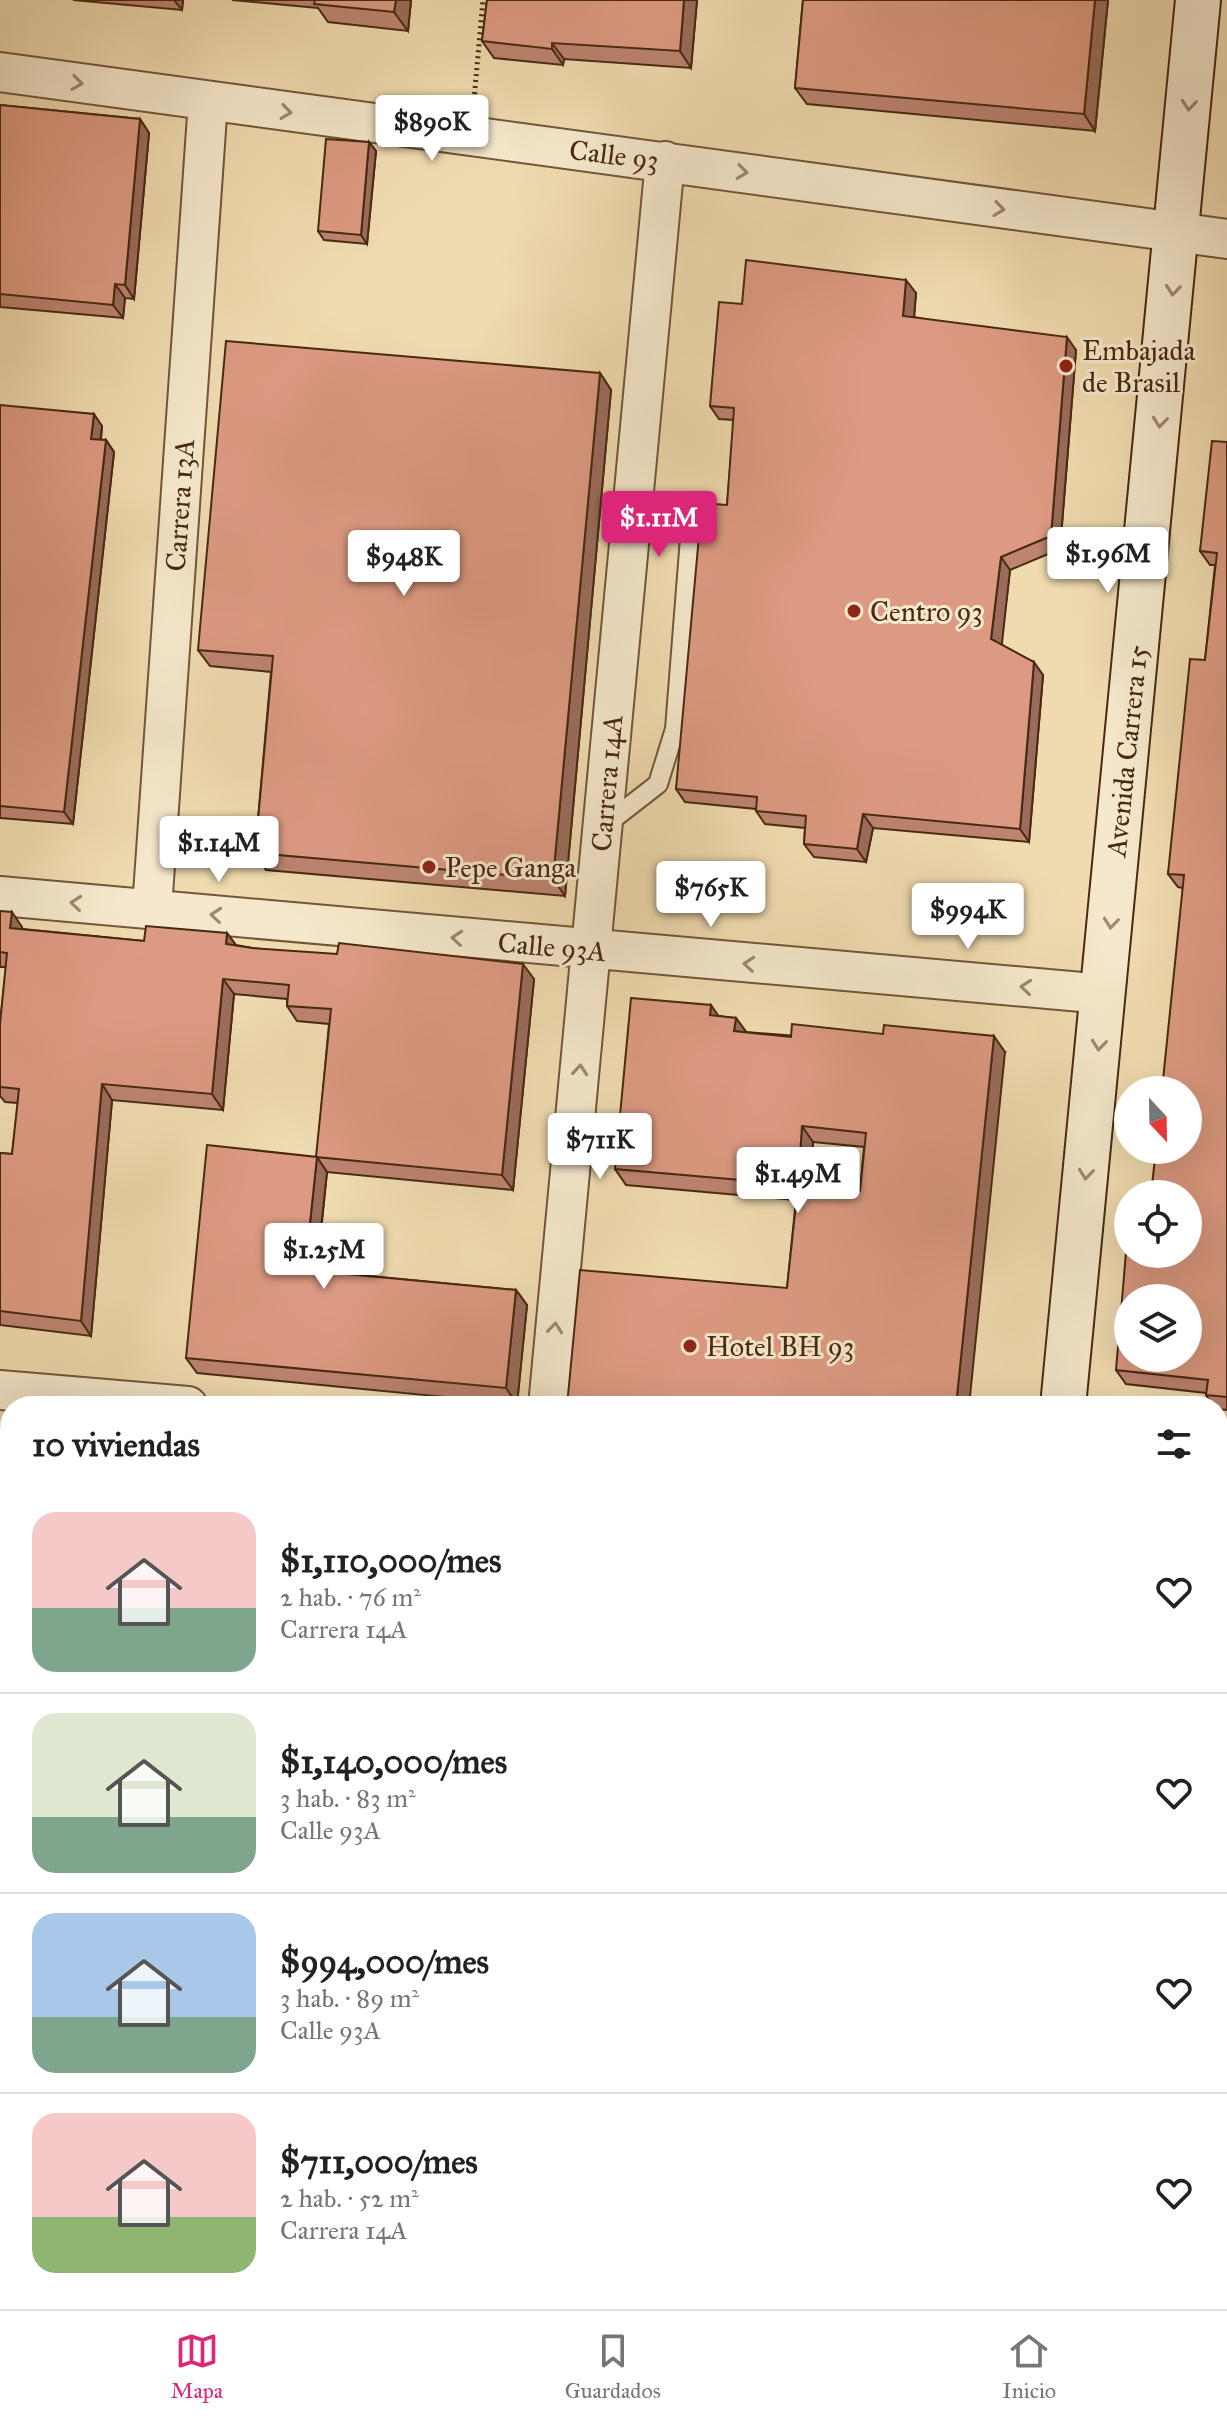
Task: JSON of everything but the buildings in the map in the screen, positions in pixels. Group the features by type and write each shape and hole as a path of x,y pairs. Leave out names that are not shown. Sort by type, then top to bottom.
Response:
{"main road":[{"name":"Avenida Carrera 15","path":"1064,1396 1178,235 1198,0"}],"street":[{"name":"Calle 93","path":"0,72 665,161 1178,235 1227,239"},
{"name":"Carrera 13A","path":"152,909 208,101"},
{"name":"Carrera 14A","path":"549,1396 665,161"},
{"name":"Calle 93A","path":"0,896 591,951 1104,994"},
{"path":"0,1390 70,1396"}],"lane":[{"path":"602,827 658,784 675,729 690,538"}],"path":[{"path":"471,137 483,0"}],"place":[{"name":"Embajada de Brasil","path":"1066,366"},
{"name":"Centro 93","path":"854,611"},
{"name":"Pepe Ganga","path":"429,867"},
{"name":"Hotel BH 93","path":"690,1346"}]}
